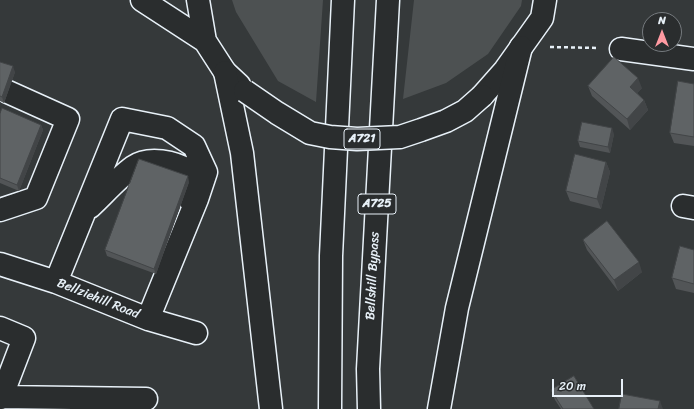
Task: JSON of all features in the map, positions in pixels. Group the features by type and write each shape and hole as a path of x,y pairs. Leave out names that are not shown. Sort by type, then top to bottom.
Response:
{"main road":[{"name":"A721","path":"142,0 205,41"},
{"name":"A721","path":"198,0 205,41 225,72 245,91 310,133 357,140 400,137 446,121 465,111 482,96 505,70 546,6"},
{"path":"330,409 331,256 343,0"},
{"name":"Bellshill Bypass","path":"369,409 368,369 388,0"},
{"path":"439,409 456,308 521,46"},
{"path":"621,49 694,59"},
{"path":"225,72 242,153 271,409"},
{"path":"0,210 36,198 68,118 8,92"},
{"path":"56,282 122,118 167,128 194,146 206,172 148,320"},
{"path":"85,212 134,166 144,162 168,163 181,166 190,171 192,181 188,220"},
{"name":"Bellziehill Road","path":"0,264 56,282 148,320 196,333"},
{"path":"0,328 24,338 1,398 146,399"}],"path":[{"path":"521,46 621,49"}],"shaded area":[{"path":"232,0 323,0 316,102 278,81 236,12"},
{"path":"414,0 522,0 521,6 488,54 446,83 403,99"}],"building":[{"path":"614,57 638,78 630,87 644,100 627,119 588,86"},
{"path":"0,62 13,66 2,97 0,96"},
{"path":"678,81 694,84 694,137 670,133"},
{"path":"2,108 41,125 17,185 0,178 0,114"},
{"path":"582,122 612,128 608,147 578,141"},
{"path":"575,154 606,162 597,199 566,191"},
{"path":"139,159 188,176 154,269 105,250"},
{"path":"607,221 639,262 614,280 583,240"},
{"path":"680,246 694,250 694,284 672,278"},
{"path":"574,376 594,409 563,409 551,390"},
{"path":"622,394 660,401 658,409 619,409"}]}
